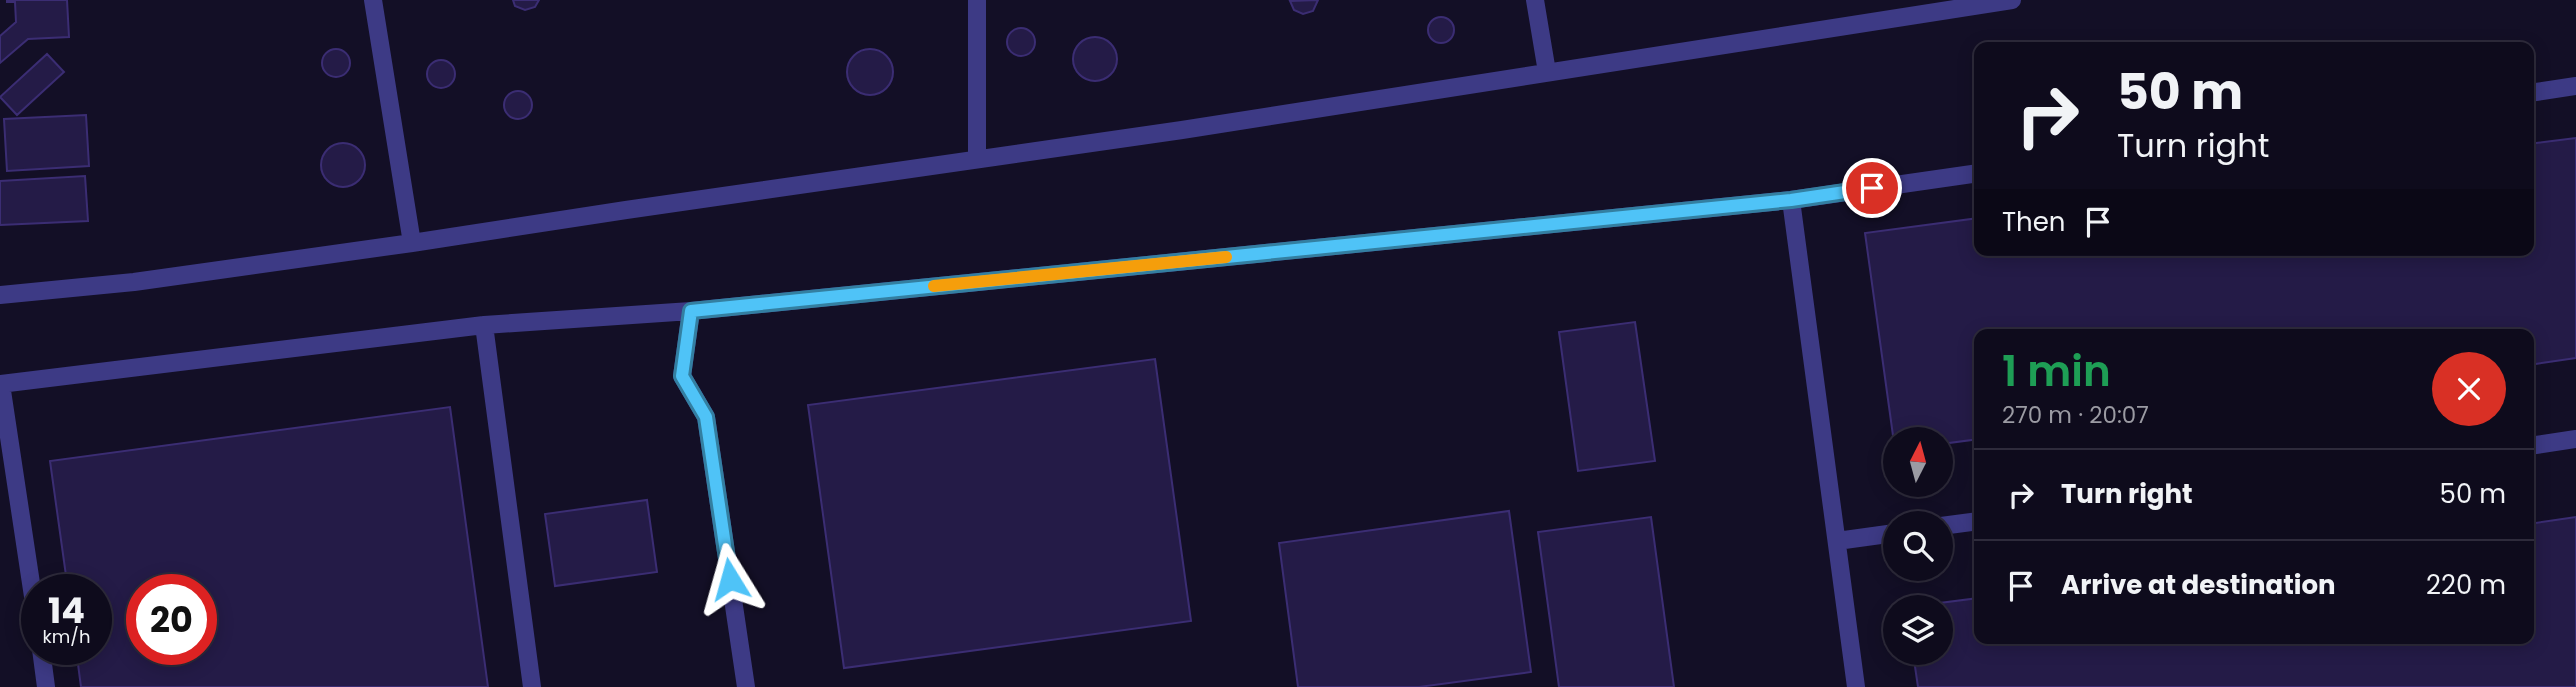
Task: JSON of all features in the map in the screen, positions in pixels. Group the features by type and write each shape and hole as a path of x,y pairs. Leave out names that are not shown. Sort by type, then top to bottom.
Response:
{"street":[{"path":"373,0 412,243"},
{"path":"977,0 977,159"},
{"path":"1535,0 1547,72"},
{"path":"0,295 134,282 412,243 2012,0"},
{"path":"2534,92 2576,86"},
{"path":"30,574 1,384 484,325 691,311 1791,200 1974,174"},
{"path":"1791,200 1856,687"},
{"path":"691,311 682,376 706,417 746,687"},
{"path":"484,325 533,687"},
{"path":"2534,445 2576,439"},
{"path":"1953,524 1974,522"},
{"path":"1837,541 1883,535"},
{"path":"43,665 46,687"}],"building":[{"path":"7,0 67,0 69,37 28,39 0,63 0,36 16,22 15,2"},
{"path":"513,0 539,0 535,7 525,10 515,6"},
{"path":"1318,0 1313,11 1303,14 1294,10 1290,1"},
{"path":"1441,17 1450,21 1454,30 1450,39 1441,43 1432,39 1428,30 1432,21"},
{"path":"1021,28 1031,32 1035,42 1031,52 1021,56 1011,52 1007,42 1011,32"},
{"path":"1095,37 1104,38 1111,43 1116,50 1116,68 1111,75 1104,80 1095,81 1086,80 1079,75 1074,68 1073,59 1074,50 1079,43 1086,38"},
{"path":"336,49 346,53 350,63 346,73 336,77 326,73 322,63 326,53"},
{"path":"870,49 886,56 893,72 886,88 870,95 854,88 847,72 854,56"},
{"path":"47,54 64,72 17,115 0,97"},
{"path":"441,60 451,64 455,74 451,84 441,88 431,84 427,74 431,64"},
{"path":"518,91 528,95 532,105 528,115 518,119 508,115 504,105 508,95"},
{"path":"86,115 89,166 7,171 4,119"},
{"path":"2576,138 2576,358 2534,364 2534,329 1974,329 1974,440 1953,442 1953,427 1892,427 1865,233 1974,219 1974,256 2534,256 2534,143"},
{"path":"343,143 352,144 359,149 364,156 364,174 359,181 352,186 343,187 334,186 327,181 322,174 321,165 322,156 327,149 334,144"},
{"path":"85,176 88,221 0,225 0,181"},
{"path":"1635,322 1655,461 1578,471 1559,332"},
{"path":"1155,359 1191,621 844,668 808,405"},
{"path":"450,407 488,687 81,687 78,665 112,665 112,574 66,574 50,461"},
{"path":"647,500 657,572 555,586 545,514"},
{"path":"1509,511 1531,672 1419,687 1298,687 1279,543"},
{"path":"1651,517 1674,687 1559,687 1538,532"},
{"path":"2576,517 2576,687 1918,687 1915,665 1953,665 1953,601 1974,599 1974,644 2534,644 2534,523"}],"slow traffic":[{"path":"934,286 1226,257"}],"route":[{"path":"730,579 706,417 682,376 691,311 1791,200 1872,188"}]}
